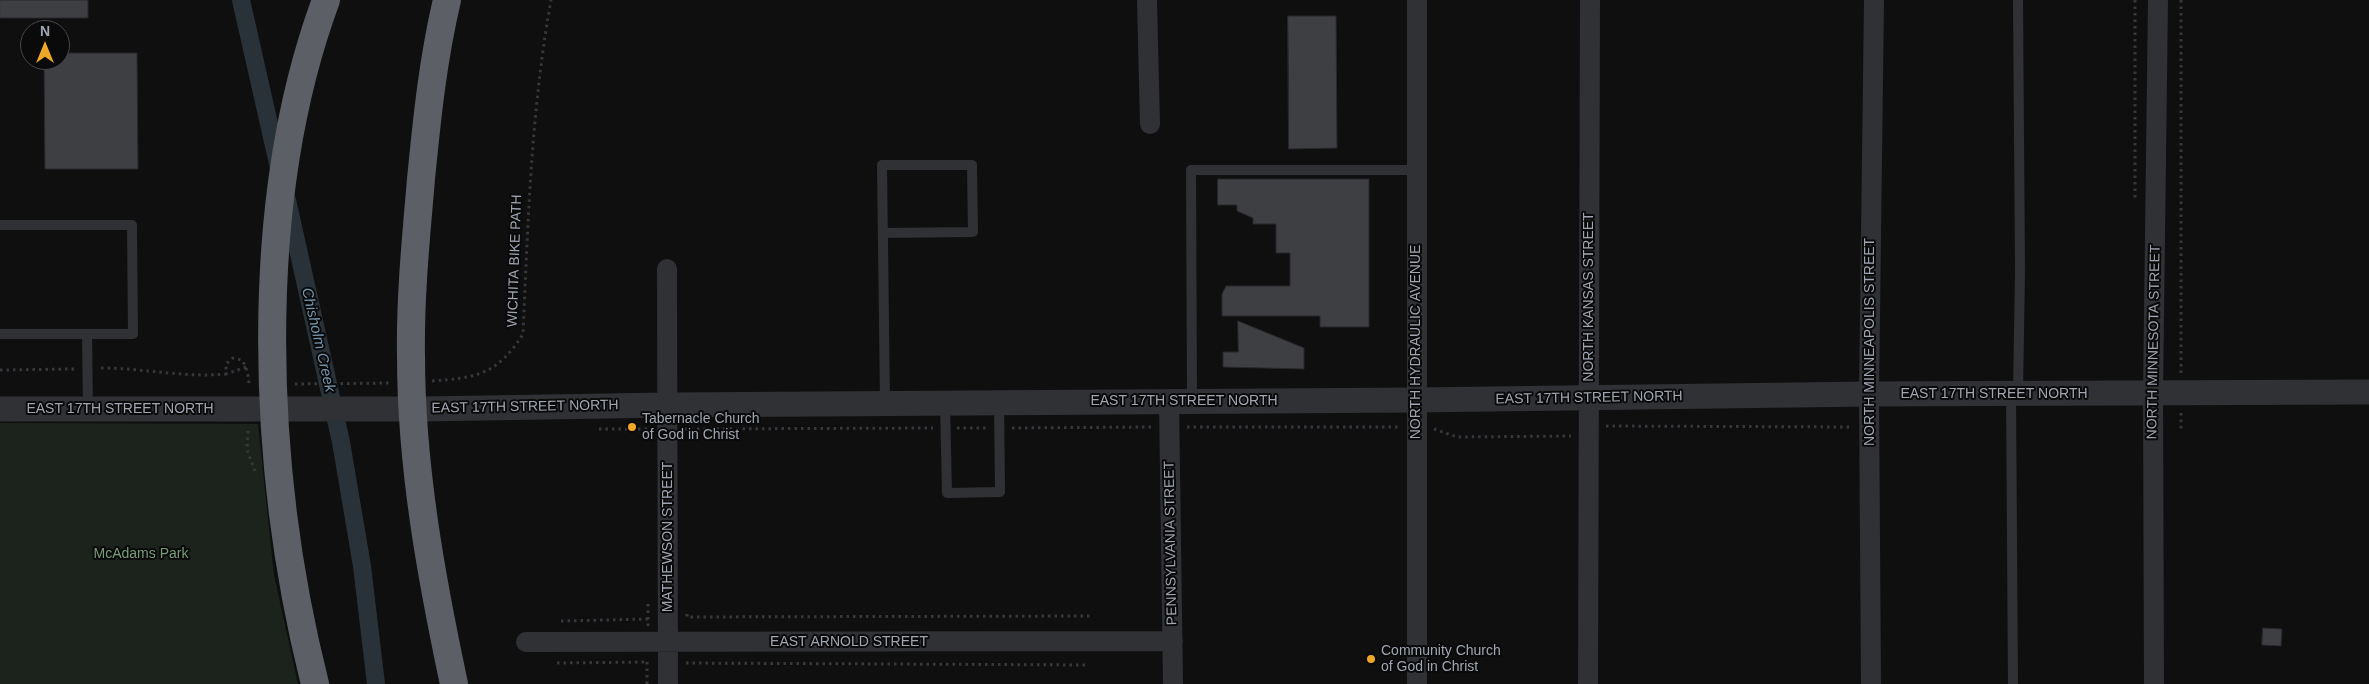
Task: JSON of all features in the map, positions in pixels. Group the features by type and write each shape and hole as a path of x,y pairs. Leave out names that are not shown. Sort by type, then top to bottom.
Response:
{"highway":[{"path":"315,684 295,591 283,502 271,360 274,273 281,193 293,120 313,35 326,0"},
{"path":"447,0 428,99 414,250 411,356 414,436 424,522 436,601 454,684"}],"street":[{"path":"1147,0 1150,124"},
{"name":"NORTH HYDRAULIC AVENUE","path":"1417,0 1415,400 1417,684"},
{"name":"NORTH KANSAS STREET","path":"1588,684 1590,0"},
{"name":"NORTH MINNEAPOLIS STREET","path":"1871,684 1869,394 1874,0"},
{"name":"NORTH MINNESOTA STREET","path":"2154,684 2153,394 2158,0"},
{"name":"MATHEWSON STREET","path":"667,269 668,684"},
{"name":"EAST 17TH STREET NORTH","path":"0,409 382,409 668,423 885,402 1415,400 1869,394 2369,392"},
{"name":"PENNSYLVANIA STREET","path":"1173,684 1170,427 1181,401"},
{"name":"EAST ARNOLD STREET","path":"526,642 1173,641"}],"lane":[{"path":"2013,684 2014,394 2020,270 2018,0"},
{"path":"883,233 973,232 972,165 882,165 885,402"},
{"path":"1181,401 1191,170 1416,170"},
{"path":"0,225 132,225 133,334 0,334"},
{"path":"87,334 88,409"},
{"path":"945,402 947,493 1000,492 999,402"}],"path":[{"name":"WICHITA BIKE PATH","path":"430,382 462,379 491,370 511,354 524,334 530,165 543,45 551,0"},
{"path":"2180,0 2181,432"},
{"path":"226,374 226,364 233,358 242,360 246,367 249,383"},
{"path":"0,370 129,368 196,376 226,374 246,367"},
{"path":"291,384 396,383"},
{"path":"648,438 668,423"},
{"path":"668,423 686,439"},
{"path":"590,429 668,423 946,428 1415,428 1436,429 1457,437 1568,437 1599,426 1869,427"},
{"path":"647,684 648,600"},
{"path":"687,607 687,617 1091,616"},
{"path":"561,621 648,620"},
{"path":"557,662 648,662"}],"green space":[{"name":"McAdams Park","path":"0,423 258,424 274,575 298,684 0,684"}],"building":[{"path":"0,0 88,0 88,18 0,18"},
{"path":"1288,16 1336,16 1337,148 1289,149"},
{"path":"70,53 137,53 138,169 45,169 44,70 70,70"},
{"path":"1218,179 1369,179 1369,327 1320,327 1320,316 1222,316 1222,294 1226,286 1290,286 1290,253 1276,253 1276,224 1253,224 1253,218 1237,211 1237,205 1218,205"},
{"path":"1238,321 1304,348 1304,369 1223,367 1223,352 1238,352"},
{"path":"2263,628 2282,629 2281,646 2262,645"}],"waterway":[{"name":"Chisholm Creek","path":"241,0 279,168"},
{"name":"Chisholm Creek","path":"287,200 341,442 362,566 376,684"}],"place":[{"name":"Tabernacle Church of God in Christ","path":"632,427"},
{"name":"Community Church of God in Christ","path":"1371,659"}]}
